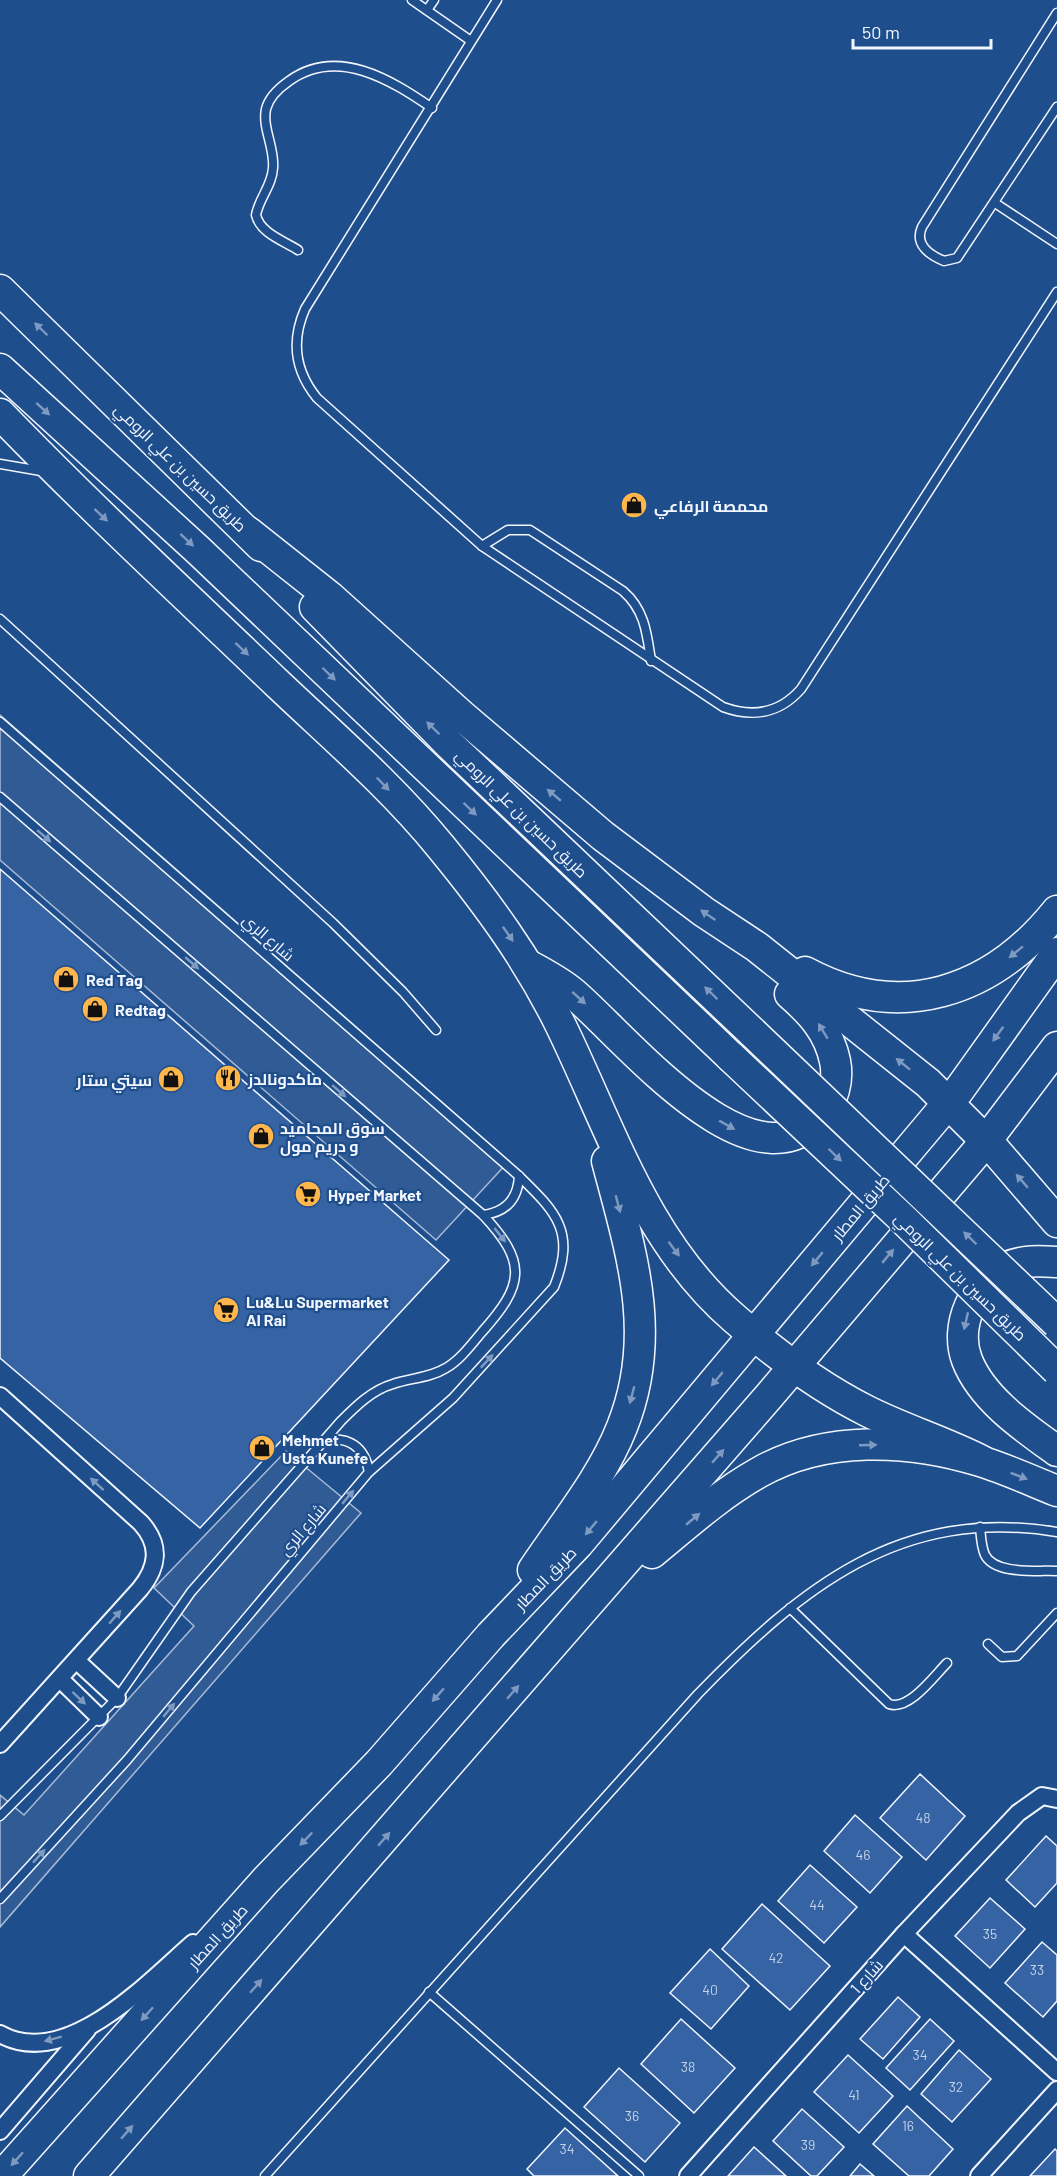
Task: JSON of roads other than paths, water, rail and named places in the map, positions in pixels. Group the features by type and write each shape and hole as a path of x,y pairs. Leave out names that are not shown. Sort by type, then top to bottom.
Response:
{"highway":[{"name":"طريق حسين بن علي الرومي","path":"0,290 248,531 326,620 408,704 1057,1323"},
{"name":"طريق حسين بن علي الرومي","path":"0,369 207,558 1057,1370"},
{"path":"0,414 68,484 371,772 429,832 482,897 530,966 561,1027 634,1187 671,1245 709,1293 754,1334 796,1365 869,1412 1057,1491"},
{"path":"248,531 330,597 468,722 603,836 652,875 757,947 948,1101 1057,1222"},
{"path":"757,947 835,986 881,997 920,997 957,988 997,967 1037,934 1057,911"},
{"path":"530,966 571,992 702,1110 748,1135 761,1138 785,1137 807,1128 824,1112 834,1090 836,1066 829,1040 822,1027 802,1005 768,975 757,947"},
{"name":"طريق المطار","path":"2,2176 266,1880 379,1763 491,1635 578,1544 948,1101 1057,953"},
{"path":"88,2176 584,1611 796,1365 986,1141 1057,1047"},
{"path":"491,1635 595,1477 616,1439 632,1399 638,1371 641,1320 636,1278 587,1086"},
{"path":"1057,1262 1032,1260 1023,1262 1006,1267 984,1283 969,1306 963,1332 966,1359 980,1384 1008,1412 1057,1451"},
{"path":"584,1611 713,1502 752,1476 785,1460 812,1451 840,1446 884,1445 948,1452 982,1461"}],"street":[{"path":"0,1396 141,1523 154,1542 156,1560 148,1579 77,1661 0,1744"},
{"path":"77,1661 117,1698"},
{"path":"60,1679 99,1717"},
{"name":"شارع 1","path":"688,2176 904,1934 1024,1808 1042,1796 1057,1799"},
{"path":"0,2131 87,2030 131,1997 266,1880"},
{"path":"904,1934 1057,2072"},
{"path":"0,2034 9,2039 37,2043 87,2030"},
{"path":"979,2176 1057,2090"}],"lane":[{"path":"412,0 471,41"},
{"path":"427,10 434,0"},
{"path":"497,0 305,309 296,335 296,349 302,376 318,398 482,546 712,700 735,711 760,713 783,706 793,698 1057,292"},
{"path":"1057,13 922,227 919,236 921,244 941,260 952,261 960,254 1057,107"},
{"path":"298,250 265,230 258,222 256,215 273,170 266,109 279,89 295,76 312,69 357,69 395,83 432,108"},
{"path":"995,203 1057,244"},
{"path":"0,464 37,469 68,484"},
{"path":"482,546 508,530 530,530 623,591 635,603 644,619 651,661"},
{"path":"0,619 333,922 403,992 436,1030"},
{"name":"شارع الري","path":"0,722 519,1176 557,1218 564,1240 563,1264 554,1287 453,1398 369,1472 127,1760 0,1899"},
{"path":"0,797 483,1215 504,1238 514,1261 513,1286 502,1309 453,1364 435,1373 382,1388 358,1404 322,1441 191,1592 117,1698 0,1816"},
{"path":"483,1215 495,1214 514,1199 519,1176"},
{"path":"322,1441 344,1439 354,1444 362,1451 369,1472"},
{"path":"980,1527 984,1553 993,1564 1006,1568 1057,1571"},
{"path":"265,2176 698,1694 757,1635 790,1608 839,1574 886,1549 932,1534 980,1527 1031,1527 1057,1532"},
{"path":"790,1608 889,1704 895,1706 907,1702 947,1663"},
{"path":"988,1644 1002,1657 1017,1656 1057,1613"},
{"path":"429,1992 639,2176"}],"place":[{"name":"محمصة الرفاعي","path":"634,505"},
{"name":"Red Tag","path":"66,979"},
{"name":"Redtag","path":"95,1009"},
{"name":"ماكدونالدز","path":"228,1078"},
{"name":"سيتي ستار","path":"171,1079"},
{"name":"سوق المحاميد و دريم مول","path":"261,1136"},
{"name":"Hyper Market","path":"308,1194"},
{"name":"Lu&Lu Supermarket Al Rai","path":"226,1310"},
{"name":"Mehmet Usta Kunefe","path":"262,1448"}]}
